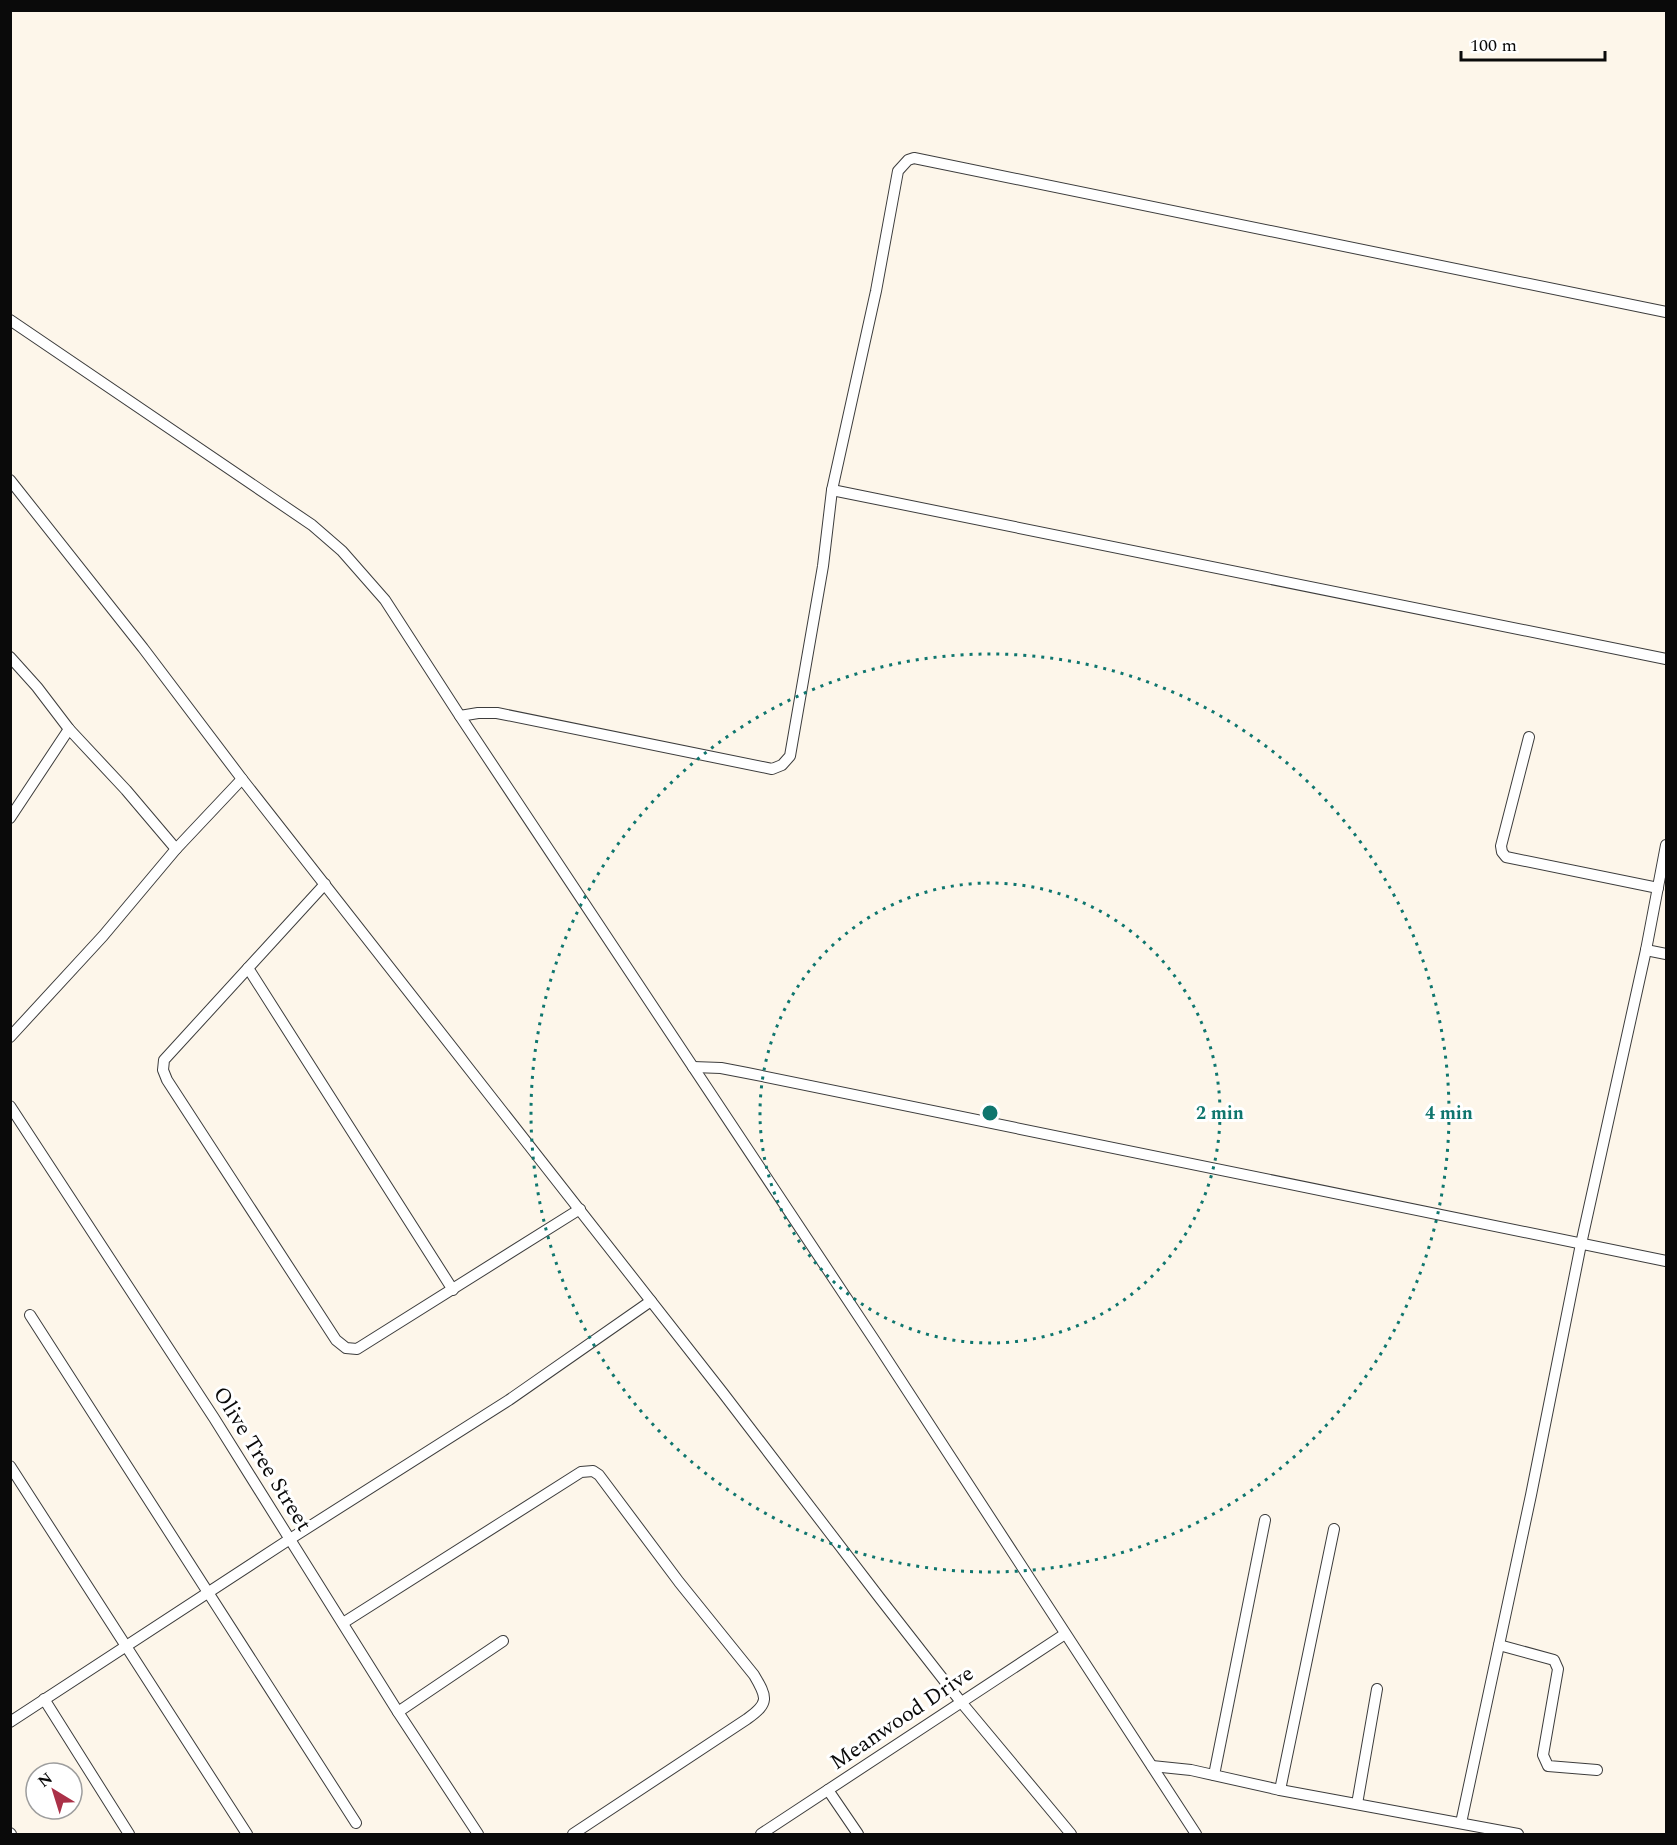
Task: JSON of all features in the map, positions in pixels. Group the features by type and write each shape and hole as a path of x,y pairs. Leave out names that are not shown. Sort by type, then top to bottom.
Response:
{"street":[{"path":"460,716 497,712 772,769 782,765 790,756 823,566 832,490 876,291 898,171 908,160 914,158 984,171 1666,312"},
{"path":"10,320 312,525 342,550 385,600 877,1344 1196,1834"},
{"path":"10,480 580,1209 961,1702 1071,1834"},
{"path":"832,490 1666,659"},
{"path":"10,657 37,687 69,729 126,790 176,849"},
{"path":"10,818 69,729"},
{"path":"1529,737 1501,846 1506,857 1658,888"},
{"path":"10,1037 103,936 176,849 242,779"},
{"path":"1461,1823 1581,1244 1646,951 1666,845"},
{"path":"325,884 164,1060 163,1070 167,1080 336,1340 346,1348 357,1349 580,1209"},
{"path":"1646,951 1666,954"},
{"path":"248,968 453,1290"},
{"path":"693,1067 720,1068 747,1073 1666,1261"},
{"name":"Olive Tree Street","path":"10,1106 207,1408 398,1712 478,1834"},
{"path":"10,1722 290,1539 509,1400 651,1301"},
{"path":"30,1315 356,1823"},
{"path":"10,1466 247,1834"},
{"path":"343,1623 581,1472 588,1470 598,1475 679,1582 754,1675 763,1689 765,1698 762,1706 747,1719 573,1834"},
{"path":"1214,1775 1265,1520"},
{"path":"1280,1790 1334,1529"},
{"name":"Meanwood Drive","path":"761,1834 1065,1634"},
{"path":"398,1712 503,1641"},
{"path":"1499,1645 1554,1660 1558,1669 1543,1755 1544,1762 1548,1766 1598,1770"},
{"path":"1357,1804 1377,1689"},
{"path":"44,1699 129,1834"},
{"path":"1152,1766 1191,1770 1280,1790 1518,1834"},
{"path":"828,1790 858,1834"}]}
